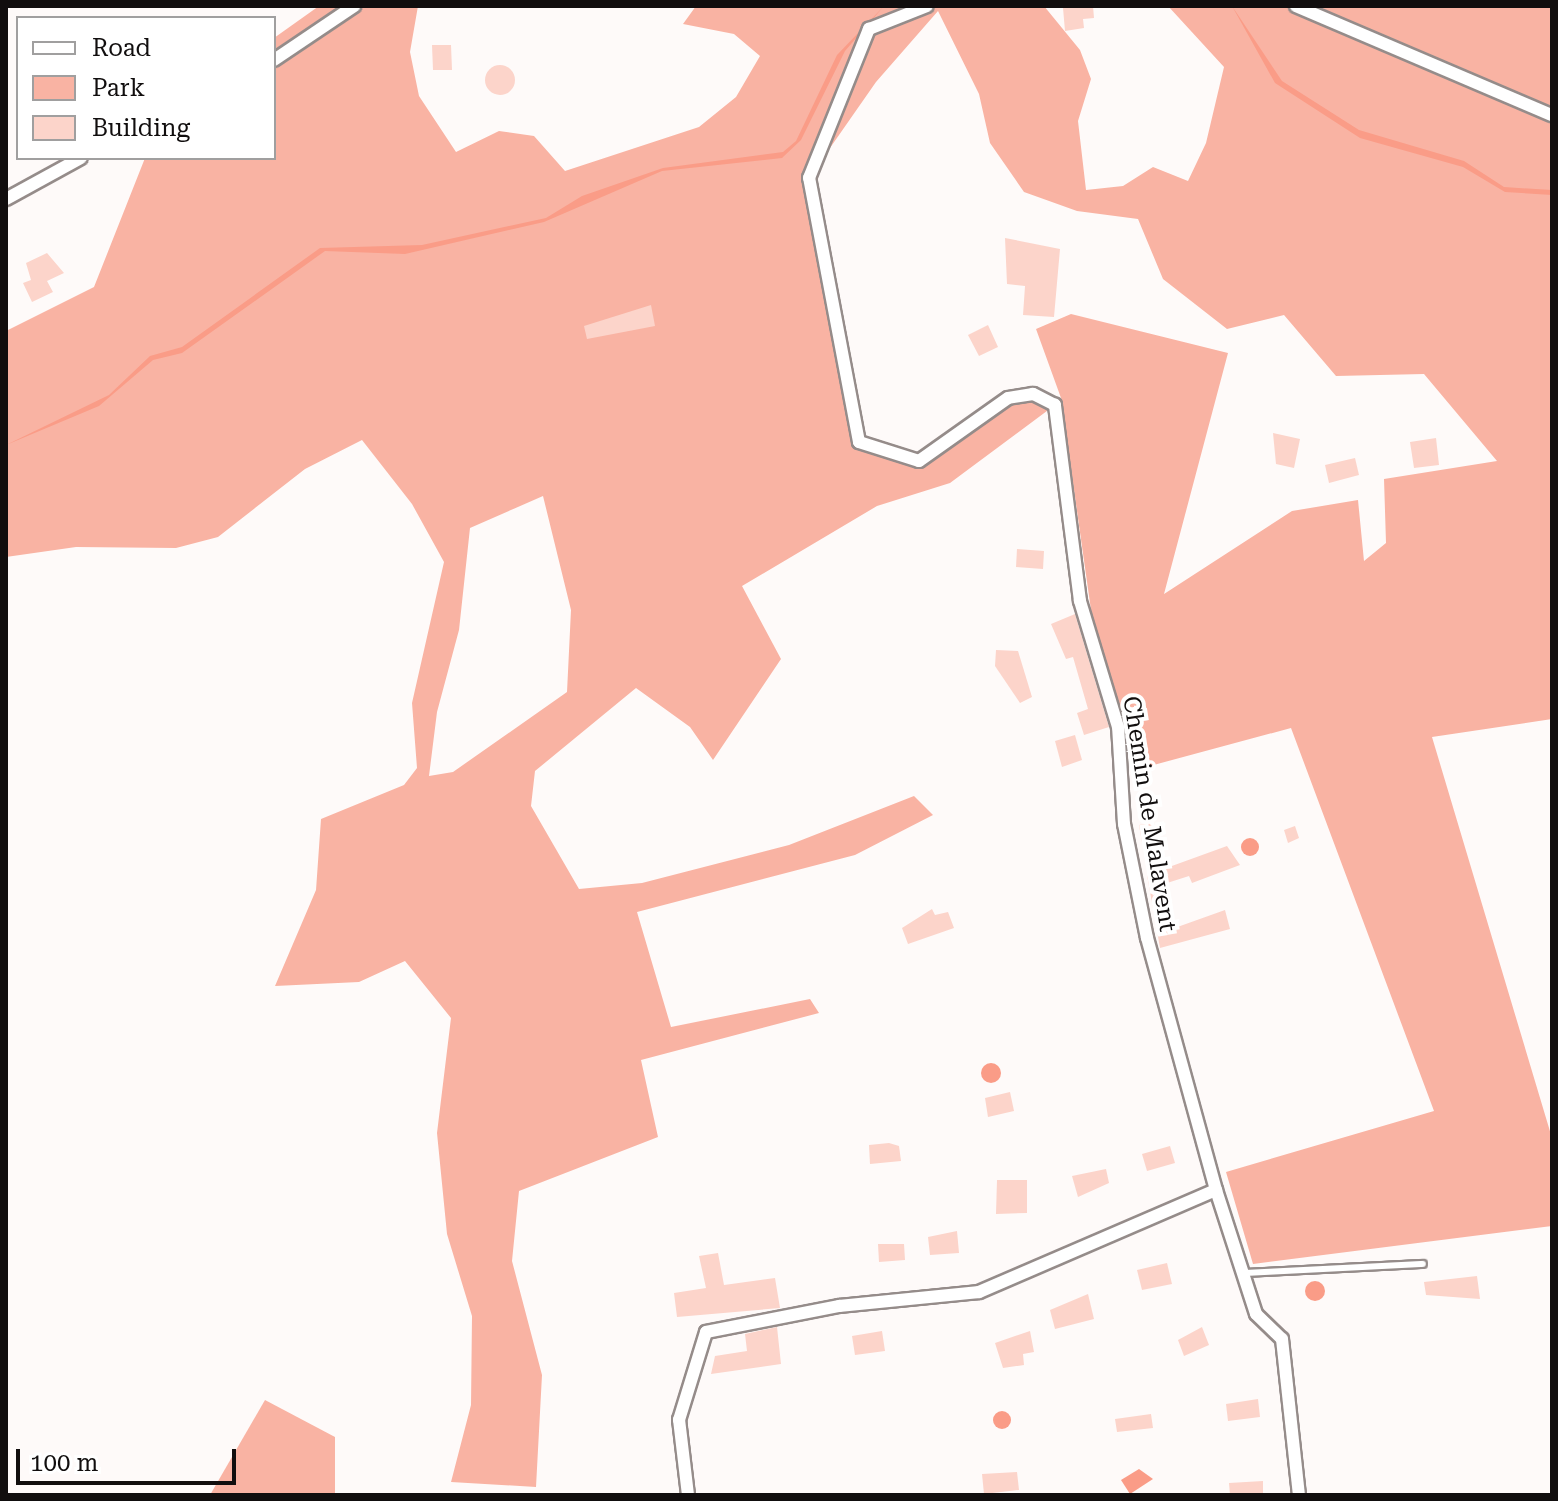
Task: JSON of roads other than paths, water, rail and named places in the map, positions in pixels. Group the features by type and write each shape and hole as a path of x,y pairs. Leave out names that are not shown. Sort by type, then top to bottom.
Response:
{"street":[{"path":"276,59 354,6"},
{"name":"Chemin de Malavent","path":"927,6 869,29 809,178 859,442 919,461 1008,398 1033,394 1055,405 1080,601 1118,727 1124,824 1141,910 1216,1190"},
{"path":"1296,6 1552,115"},
{"path":"6,199 77,160"},
{"path":"688,1495 679,1420 706,1332 839,1306 979,1292 1216,1190 1256,1314 1282,1339 1299,1495"}],"lane":[{"path":"1243,1273 1423,1264"}]}
